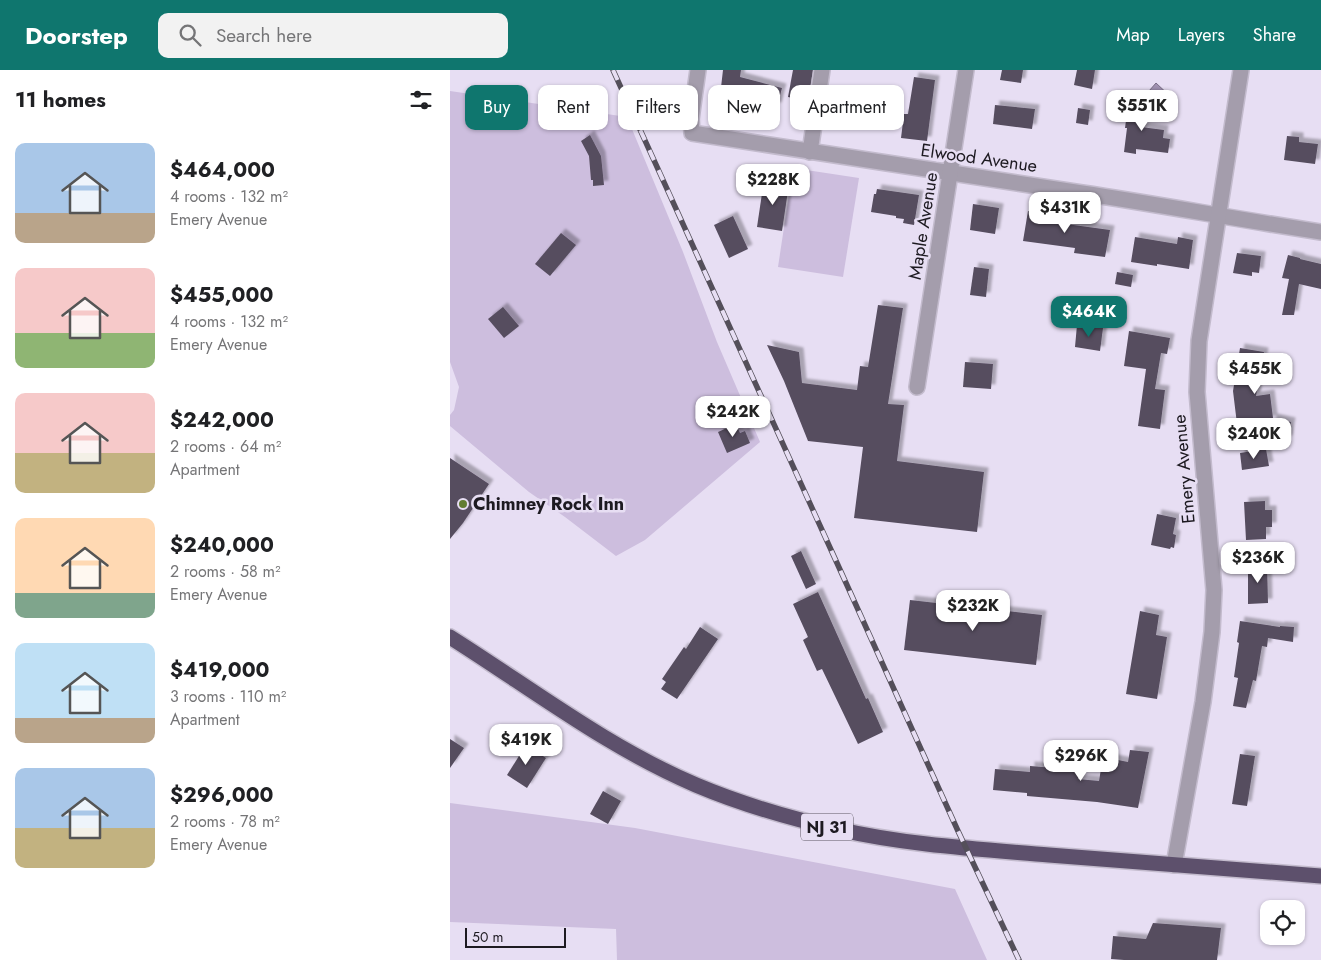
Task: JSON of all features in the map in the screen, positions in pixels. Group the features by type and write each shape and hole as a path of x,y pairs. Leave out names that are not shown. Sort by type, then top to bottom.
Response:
{"highway":[{"name":"NJ 31","path":"450,637 563,712 628,751 694,784 728,798 838,830 916,842 1321,876"}],"street":[{"name":"Elwood Avenue","path":"698,70 691,119 692,133 1321,232"},
{"path":"810,152 822,70"},
{"name":"Maple Avenue","path":"917,387 966,70"},
{"name":"Emery Avenue","path":"1174,865 1203,702 1212,632 1214,590 1197,384 1199,341 1241,70"}],"shaded area":[{"path":"1156,83 1172,98 1165,106 1149,91"},
{"path":"450,91 465,93 465,130 528,130 528,102 538,104 538,130 608,130 608,114 618,116 618,130 632,130 683,252 717,342 760,442 645,540 616,556 529,492 450,426 450,415 454,410 459,387 450,362"},
{"path":"793,168 859,178 843,277 778,267"},
{"path":"450,803 635,828 955,889 987,960 617,960 616,929 450,922"}],"building":[{"path":"723,70 741,70 740,77 771,85 721,85"},
{"path":"793,70 813,70 811,85 790,85"},
{"path":"1002,70 1023,70 1021,83 1000,80"},
{"path":"1077,70 1095,70 1092,89 1074,85"},
{"path":"914,77 935,80 927,141 901,138 902,130 904,130 904,114 908,114"},
{"path":"1129,98 1145,100 1141,127 1164,130 1163,138 1170,139 1168,153 1136,149 1136,154 1124,152"},
{"path":"995,105 1035,109 1032,129 993,124"},
{"path":"1078,108 1090,110 1088,125 1076,123"},
{"path":"590,135 601,156 604,185 593,186 593,180 591,180 589,156 581,141"},
{"path":"1287,136 1299,137 1299,142 1318,144 1315,164 1284,160"},
{"path":"764,180 789,184 782,231 757,227"},
{"path":"877,189 919,195 914,225 903,223 904,219 896,218 896,216 871,212 874,194 876,194"},
{"path":"973,204 999,208 995,234 970,230"},
{"path":"1028,211 1067,217 1066,224 1110,230 1105,257 1074,253 1075,248 1023,241"},
{"path":"733,216 748,249 729,258 714,225"},
{"path":"561,233 576,245 550,276 535,264"},
{"path":"1135,237 1177,244 1178,237 1193,240 1189,269 1131,262"},
{"path":"1237,253 1261,256 1259,273 1252,272 1252,276 1233,273"},
{"path":"1288,255 1321,264 1321,289 1299,284 1294,315 1282,315 1289,279 1282,278"},
{"path":"974,267 989,269 986,297 970,295"},
{"path":"1117,272 1133,275 1131,287 1115,284"},
{"path":"878,305 903,308 888,404 904,405 897,461 984,472 977,532 854,518 863,447 808,441 767,345 799,352 802,383 857,390 860,366 868,367"},
{"path":"503,307 519,326 504,338 488,319"},
{"path":"1077,325 1103,328 1100,351 1075,347"},
{"path":"1129,331 1170,338 1167,354 1161,353 1155,389 1165,390 1160,429 1138,426 1146,369 1124,366"},
{"path":"1240,348 1264,352 1256,396 1270,394 1273,418 1291,422 1288,440 1269,437 1272,420 1237,424 1233,391"},
{"path":"965,362 993,364 991,389 963,387"},
{"path":"736,424 740,433 745,431 750,443 727,453 718,432"},
{"path":"1266,449 1269,466 1242,470 1240,453"},
{"name":"Chimney Rock Inn","path":"450,458 489,484 450,539"},
{"path":"1265,501 1265,510 1272,510 1272,527 1266,527 1266,539 1246,540 1244,502"},
{"path":"1157,514 1176,518 1173,534 1176,535 1174,548 1171,547 1170,549 1151,545"},
{"path":"801,551 816,584 806,589 791,556"},
{"path":"1248,565 1267,565 1268,603 1248,604"},
{"path":"818,592 866,699 868,698 883,732 858,744 822,669 817,671 803,640 808,637 793,604"},
{"path":"910,600 1042,615 1036,665 904,650"},
{"path":"1140,611 1159,615 1156,635 1167,637 1157,699 1126,694"},
{"path":"1240,621 1280,627 1294,627 1293,642 1268,638 1267,647 1262,646 1256,681 1253,680 1246,708 1233,706 1238,678 1234,677"},
{"path":"700,627 718,639 677,699 661,689 666,682 662,679 684,647 686,649"},
{"path":"450,739 464,748 450,768"},
{"path":"526,745 546,758 527,788 507,775"},
{"path":"1130,750 1149,752 1138,808 1097,802 1027,796 1027,793 993,790 995,769 1030,772 1030,766 1079,770 1078,779 1099,781 1103,757 1128,762"},
{"path":"1240,754 1255,756 1247,806 1232,804"},
{"path":"603,791 621,801 608,824 590,814"},
{"path":"1153,923 1221,928 1217,960 1111,959 1113,936 1146,939"}],"railway":[{"path":"613,70 958,831 1019,960"}],"place":[{"name":"Chimney Rock Inn","path":"463,504"}]}
